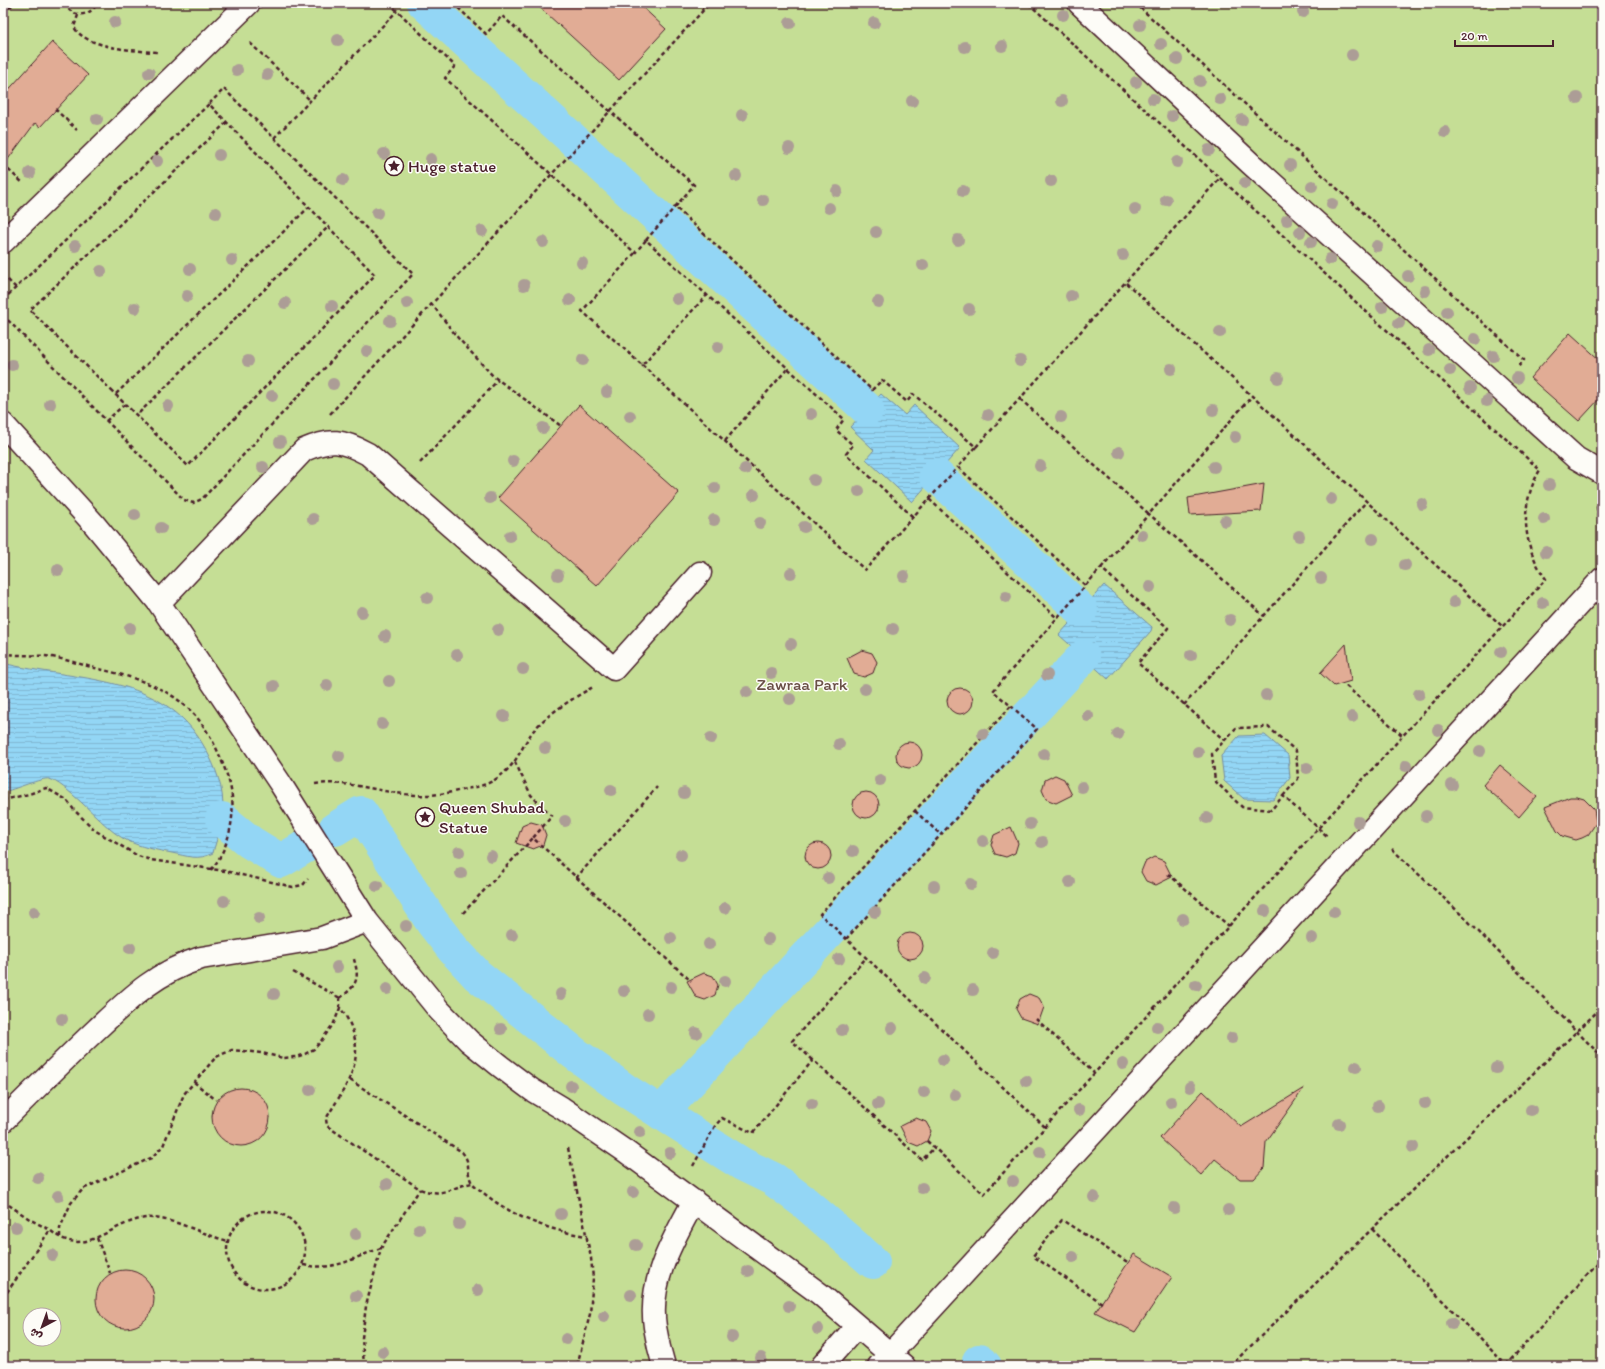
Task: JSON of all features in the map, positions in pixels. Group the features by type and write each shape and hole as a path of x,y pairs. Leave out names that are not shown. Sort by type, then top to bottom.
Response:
{"street":[{"path":"3,242 249,3"},
{"path":"1079,3 1250,163 1576,458 1602,473"},
{"path":"3,424 94,524 159,603 326,853 367,921 421,990 469,1040 532,1090 562,1108 694,1201 820,1294 857,1326 891,1362 1371,829 1602,578"},
{"path":"159,603 304,450 321,442 336,441 350,444 368,454 614,668 700,573"},
{"path":"3,1121 63,1060 146,985 183,964 201,958 322,938 367,921"},
{"path":"664,1366 655,1326 656,1297 660,1271 672,1242 694,1201"},
{"path":"822,1366 857,1326"}],"path":[{"path":"3,12 16,3"},
{"path":"65,3 70,11 78,15 93,11 98,3"},
{"path":"389,3 455,66 445,78 551,174 635,253"},
{"path":"453,3 486,34 502,16 694,185 582,312 642,365 865,570 1219,179"},
{"path":"697,3 703,10"},
{"path":"304,450 315,430 710,3"},
{"path":"927,1141 984,1194 1546,579 1529,550 1527,534 1529,494 1540,470 1219,179 1028,3"},
{"path":"1135,3 1524,360 1500,389"},
{"path":"274,138 397,11"},
{"path":"78,15 74,27 76,32 95,43 112,47 195,56"},
{"path":"229,23 310,100"},
{"path":"3,300 224,89 413,274 202,499 193,503 184,500 3,315"},
{"path":"209,104 227,122 308,207 375,275 188,466 30,310 227,122"},
{"path":"116,394 308,207"},
{"path":"675,207 872,390 882,380 907,402 913,394 976,448"},
{"path":"139,413 328,227"},
{"path":"646,240 844,419 836,430 853,445 846,454 913,517"},
{"path":"3,275 16,288"},
{"path":"1126,283 1252,396 1502,627"},
{"path":"642,365 707,295"},
{"path":"431,303 458,338 498,380 561,426"},
{"path":"725,441 788,368"},
{"path":"401,483 498,380"},
{"path":"846,939 1037,729 993,691 1252,396"},
{"path":"1020,399 1264,616"},
{"path":"106,421 125,404"},
{"path":"958,467 1086,586"},
{"path":"1602,495 1598,506 1600,536 1602,540"},
{"path":"929,499 1057,618"},
{"path":"1184,705 1366,502"},
{"path":"1101,568 1168,628 1138,663 1224,740"},
{"path":"3,653 46,656 117,673 150,683 173,695 189,709 214,743 230,784 233,806 229,831 225,847 211,870"},
{"path":"280,783 312,785 331,782 416,795 456,792 485,784 500,777 515,762 533,730 558,708 607,677 614,668"},
{"path":"1346,686 1402,736"},
{"path":"1011,706 820,914 1045,1127"},
{"path":"1268,727 1296,752 1298,779 1271,810 1242,807 1215,781 1212,754 1224,740 1236,728 1268,727"},
{"path":"463,913 552,816 531,795 515,762"},
{"path":"576,878 657,786"},
{"path":"3,800 29,794 46,788 67,800 74,810 96,831 138,856 150,860 225,871 293,887 302,885 309,879 308,862 326,853"},
{"path":"1283,796 1319,828 1347,856"},
{"path":"914,812 940,834"},
{"path":"1371,829 1468,921 1602,1057"},
{"path":"533,838 691,981"},
{"path":"1168,874 1229,926"},
{"path":"340,998 354,987 357,978 356,965 350,945 342,930"},
{"path":"272,946 276,956 292,971 340,998"},
{"path":"866,958 792,1040 922,1160 934,1148"},
{"path":"60,1237 60,1228 71,1203 83,1189 151,1158 163,1146 184,1094 216,1057 227,1051 262,1053 283,1058 296,1057 305,1054 314,1049 334,1023 340,1008 340,998"},
{"path":"1230,1366 1602,1007"},
{"path":"340,1008 352,1028 356,1047 355,1064 350,1080 326,1120 328,1126 420,1189 428,1192 441,1193 472,1183"},
{"path":"1036,1019 1094,1073"},
{"path":"701,1152 715,1126 722,1118 753,1134 813,1060"},
{"path":"350,1080 462,1152 469,1164 469,1177 472,1183 512,1214 556,1231 587,1236"},
{"path":"194,1082 216,1100"},
{"path":"562,1108 572,1172 592,1258 592,1299 577,1366"},
{"path":"364,1366 362,1338 366,1306 381,1248 420,1189"},
{"path":"3,1200 31,1220 60,1237 73,1242 97,1238 103,1236 116,1227 146,1218 186,1225 228,1241"},
{"path":"258,1211 275,1211 293,1220 304,1238 306,1251 303,1265 295,1278 284,1285 269,1289 253,1287 244,1282 234,1273 228,1260 228,1241 232,1231 242,1218 258,1211"},
{"path":"1102,1303 1033,1256 1062,1220 1129,1262"},
{"path":"1372,1229 1506,1366 1602,1259"},
{"path":"3,1298 50,1230"},
{"path":"97,1238 110,1273"},
{"path":"303,1265 317,1267 340,1266 381,1248"}],"green space":[{"name":"Zawraa Park","path":"3,3 1602,3 1602,1366 3,1366"}],"water":[{"path":"881,394 905,415 914,405 960,448 912,502 866,459 874,450 850,427"},
{"path":"1104,585 1152,627 1151,631 1108,679 1059,635"},
{"path":"3,663 116,684 142,693 166,705 187,723 205,748 216,771 221,786 223,817 213,853 202,857 192,857 150,848 128,841 108,828 64,787 49,779 41,780 3,792"},
{"path":"1265,735 1288,755 1290,778 1273,800 1244,799 1224,781 1221,756 1239,736"}],"building":[{"path":"535,3 638,3 666,29 619,80"},
{"path":"52,42 88,75 40,127 35,123 3,166 3,96"},
{"path":"1570,333 1602,362 1602,396 1579,421 1530,378"},
{"path":"579,405 679,493 597,586 498,498"},
{"path":"1264,484 1261,511 1190,515 1188,498"},
{"path":"1346,644 1351,681 1334,686 1320,673"},
{"path":"862,650 872,653 877,662 873,673 864,677 854,674 847,658"},
{"path":"960,688 969,692 973,701 969,710 960,714 951,710 947,701 951,692"},
{"path":"909,742 918,746 922,755 918,764 909,768 900,764 896,755 900,746"},
{"path":"1500,765 1537,796 1519,817 1483,785"},
{"path":"1055,775 1064,779 1072,795 1056,803 1046,799 1042,790 1045,780"},
{"path":"866,792 875,796 879,805 875,814 866,818 857,814 853,805 857,796"},
{"path":"1570,797 1584,799 1594,809 1596,823 1588,835 1576,840 1562,836 1557,831 1545,807"},
{"path":"531,822 542,825 546,835 543,845 533,849 516,843 522,826"},
{"path":"1011,827 1018,843 1015,853 1006,857 995,854 991,845 994,835"},
{"path":"818,843 827,847 831,856 827,865 818,869 809,865 805,856 809,847"},
{"path":"1154,857 1164,861 1172,877 1156,885 1146,881 1141,872 1145,862"},
{"path":"910,933 919,937 923,946 919,955 910,959 901,955 897,946 901,937"},
{"path":"704,973 713,976 718,985 715,995 705,1000 696,997 687,981"},
{"path":"1029,994 1039,998 1044,1007 1038,1024 1021,1018 1016,1009 1020,999"},
{"path":"235,1088 247,1088 262,1096 270,1111 270,1123 262,1138 247,1146 235,1146 220,1138 212,1123 212,1111 220,1096"},
{"path":"1304,1088 1266,1142 1264,1168 1254,1179 1240,1179 1215,1159 1201,1175 1160,1138 1203,1091 1241,1127"},
{"path":"916,1118 926,1122 931,1131 927,1141 918,1146 908,1142 900,1126"},
{"path":"1134,1254 1172,1277 1135,1332 1095,1312"},
{"path":"125,1270 136,1272 146,1278 152,1288 154,1299 152,1310 146,1320 136,1326 125,1328 114,1326 104,1320 98,1310 96,1299 98,1288 104,1278 114,1272"}],"waterway":[{"path":"424,3 867,409"},
{"path":"936,475 1081,610"},
{"path":"661,1113 1083,657"},
{"path":"335,829 361,813 432,922 453,949 477,975 574,1053 625,1090 742,1164 773,1179 804,1202 873,1262"},
{"path":"222,819 250,842 281,861 306,846"},
{"path":"979,1361 985,1366"}],"place":[{"name":"Huge statue","path":"394,166"},
{"name":"Queen Shubad Statue","path":"425,817"}]}
